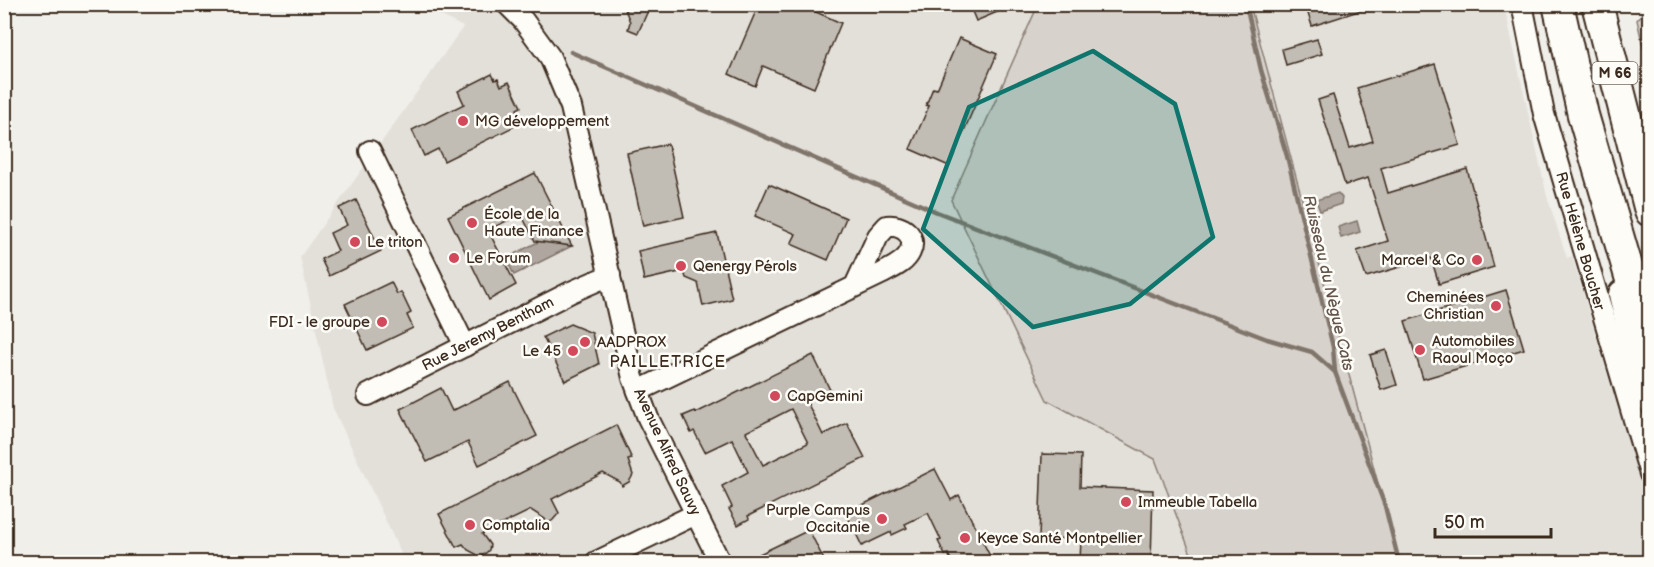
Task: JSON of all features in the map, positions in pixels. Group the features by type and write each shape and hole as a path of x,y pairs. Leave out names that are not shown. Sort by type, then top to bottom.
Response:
{"highway":[{"name":"M 66","path":"1558,4 1583,115 1650,345"},
{"name":"M 66","path":"1597,4 1650,211"}],"main road":[{"name":"M 66","path":"1583,115 1634,347 1650,400"},
{"name":"M 66","path":"1633,141 1650,185"}],"street":[{"name":"Avenue Alfred Sauvy","path":"507,4 527,12 550,57 571,107 638,391 648,418 720,562"},
{"name":"Rue Hélène Boucher","path":"1522,4 1544,114 1650,474"},
{"path":"370,151 465,346"},
{"name":"Rue Jeremy Bentham","path":"368,395 571,292 610,275"},
{"path":"638,391 855,286"},
{"path":"596,562 696,514"}],"highlighted area":[{"path":"1093,51 1175,104 1213,237 1130,304 1033,327 923,229 969,107"}],"shaded area":[{"path":"420,5 1038,5 951,200 1047,400 1155,459 1194,562 405,562 333,408 300,257 463,27"},
{"path":"1038,5 1250,5 1399,562 1194,562 1155,459 1047,400 951,200"},
{"path":"1250,5 1504,5 1547,196 1567,258 1572,256 1649,512 1649,562 1399,562"},
{"path":"1649,6 1649,73 1637,20"},
{"path":"1338,193 1342,198 1341,204 1320,211 1316,200"},
{"path":"1357,221 1360,232 1341,238 1338,227"},
{"path":"540,241 572,246 514,275 506,258"}],"building":[{"path":"623,4 651,4 638,33 628,29 630,22"},
{"path":"759,4 779,4 788,8 789,4 798,4 841,23 814,88 763,66 755,86 729,74"},
{"path":"969,4 1014,4 1014,5 976,21"},
{"path":"1305,4 1371,4 1371,7 1312,26"},
{"path":"959,38 997,54 949,166 910,149 929,106 926,105 933,88 937,89"},
{"path":"1317,39 1322,54 1286,65 1282,49"},
{"path":"1435,64 1460,145 1381,168 1388,193 1467,169 1494,267 1439,284 1431,258 1366,277 1357,251 1388,241 1368,178 1345,185 1318,100 1333,95 1350,148 1373,141 1357,88"},
{"name":"MG développement","path":"492,74 501,86 509,82 521,107 517,109 523,122 444,161 438,149 424,156 412,130 464,104 458,91"},
{"path":"668,144 684,217 643,226 627,153"},
{"path":"535,173 572,246 535,241 521,214 488,230 516,285 489,300 448,216"},
{"path":"769,184 846,218 828,260 791,244 796,234 755,216"},
{"name":"Le triton","path":"356,200 381,251 329,276 321,259 338,251 330,233 347,225 339,208"},
{"name":"Qenergy Pérols","path":"717,233 732,299 703,306 698,283 686,278 684,271 644,280 638,251"},
{"name":"FDI - le groupe","path":"391,282 397,294 401,292 411,313 407,315 413,328 367,350 345,304"},
{"path":"1506,290 1524,349 1423,379 1405,321"},
{"name":"Le 45","path":"570,324 592,333 599,364 565,381 543,337"},
{"path":"1386,350 1397,385 1381,390 1370,355"},
{"path":"813,355 830,390 807,402 823,435 847,423 865,458 748,516 749,519 738,525 729,509 732,507 722,486 748,472 732,439 705,452 694,431 691,433 683,416 695,411 696,413","holes":["791,409 808,443 763,465 746,432"]},
{"path":"510,382 537,436 479,465 468,442 427,462 400,409 441,388 452,411"},
{"path":"616,425 632,459 628,460 633,475 629,482 622,486 620,482 603,473 552,499 559,513 547,524 545,519 531,510 482,534 490,545 489,550 479,560 476,554 463,544 456,547 439,514"},
{"name":"Immeuble Tabella","path":"1042,454 1081,455 1080,487 1153,490 1151,562 1080,562 1081,539 1039,538"},
{"name":"Purple Campus Occitanie","path":"935,469 951,500 959,495 993,562 952,562 948,554 945,555 938,541 941,540 928,513 905,524 907,528 892,535 891,532 862,546 846,513"},
{"path":"809,530 825,562 743,562"}],"waterway":[{"path":"464,4 476,10"},
{"name":"Ruisseau du Nègue Cats","path":"1246,4 1261,70 1287,156 1333,347 1335,372 1385,506 1399,562"},
{"path":"571,52 937,212 1267,339 1312,352 1335,372"}],"place":[{"name":"MG développement","path":"463,121"},
{"name":"École de la Haute Finance","path":"472,223"},
{"name":"Le triton","path":"355,242"},
{"name":"Le Forum","path":"454,258"},
{"name":"Marcel & Co","path":"1477,260"},
{"name":"Qenergy Pérols","path":"681,266"},
{"name":"Cheminées Christian","path":"1496,306"},
{"name":"FDI - le groupe","path":"382,322"},
{"name":"AADPROX","path":"585,342"},
{"name":"Automobiles Raoul Moço","path":"1420,350"},
{"name":"Le 45","path":"573,351"},
{"name":"CapGemini","path":"775,396"},
{"name":"Immeuble Tabella","path":"1126,502"},
{"name":"Purple Campus Occitanie","path":"882,519"},
{"name":"Comptalia","path":"470,525"},
{"name":"Keyce Santé Montpellier","path":"965,538"}],"district":[{"name":"PAILLETRICE","path":"668,362"}]}
